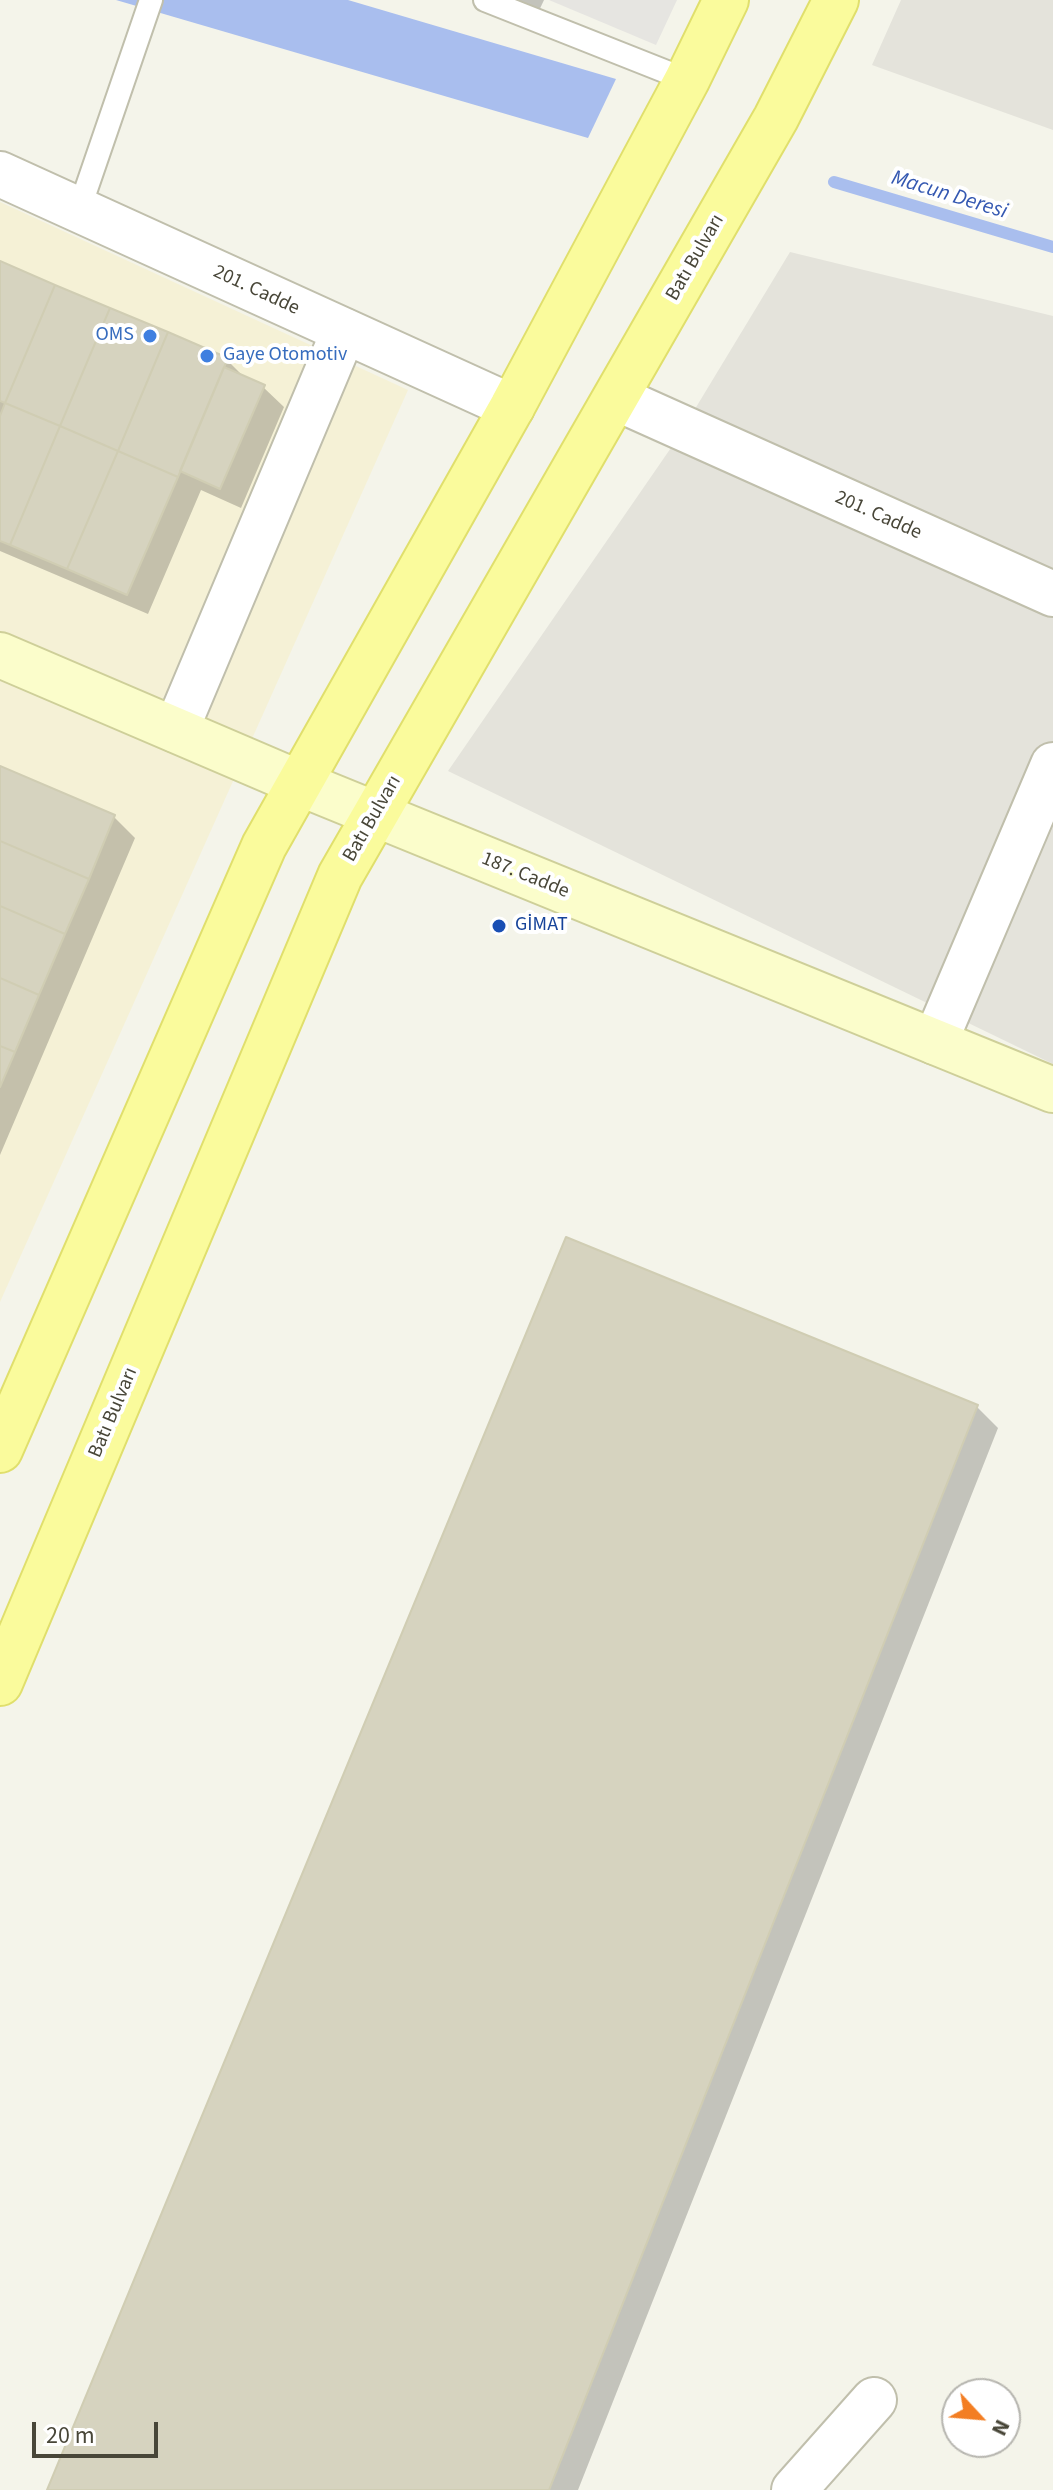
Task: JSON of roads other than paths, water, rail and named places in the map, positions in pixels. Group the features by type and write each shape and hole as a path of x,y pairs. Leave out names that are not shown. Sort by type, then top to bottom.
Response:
{"main road":[{"path":"0,1450 264,846 512,407 687,80 726,0"},
{"name":"Batı Bulvarı","path":"0,1683 340,876 776,118 836,0"},
{"name":"187. Cadde","path":"0,655 376,815 1053,1090"}],"street":[{"name":"201. Cadde","path":"0,174 512,407"},
{"path":"176,730 344,331"},
{"name":"201. Cadde","path":"616,398 1053,594"},
{"path":"935,1042 1053,765"},
{"path":"794,2490 874,2400"}],"lane":[{"path":"79,210 151,0"},
{"path":"485,0 687,80"}],"water":[{"path":"116,0 348,0 616,79 588,138"}],"waterway":[{"name":"Macun Deresi","path":"834,182 1053,247"}],"place":[{"name":"OMS","path":"150,336"},
{"name":"Gaye Otomotiv","path":"207,356"},
{"name":"GİMAT","path":"499,926"}]}
